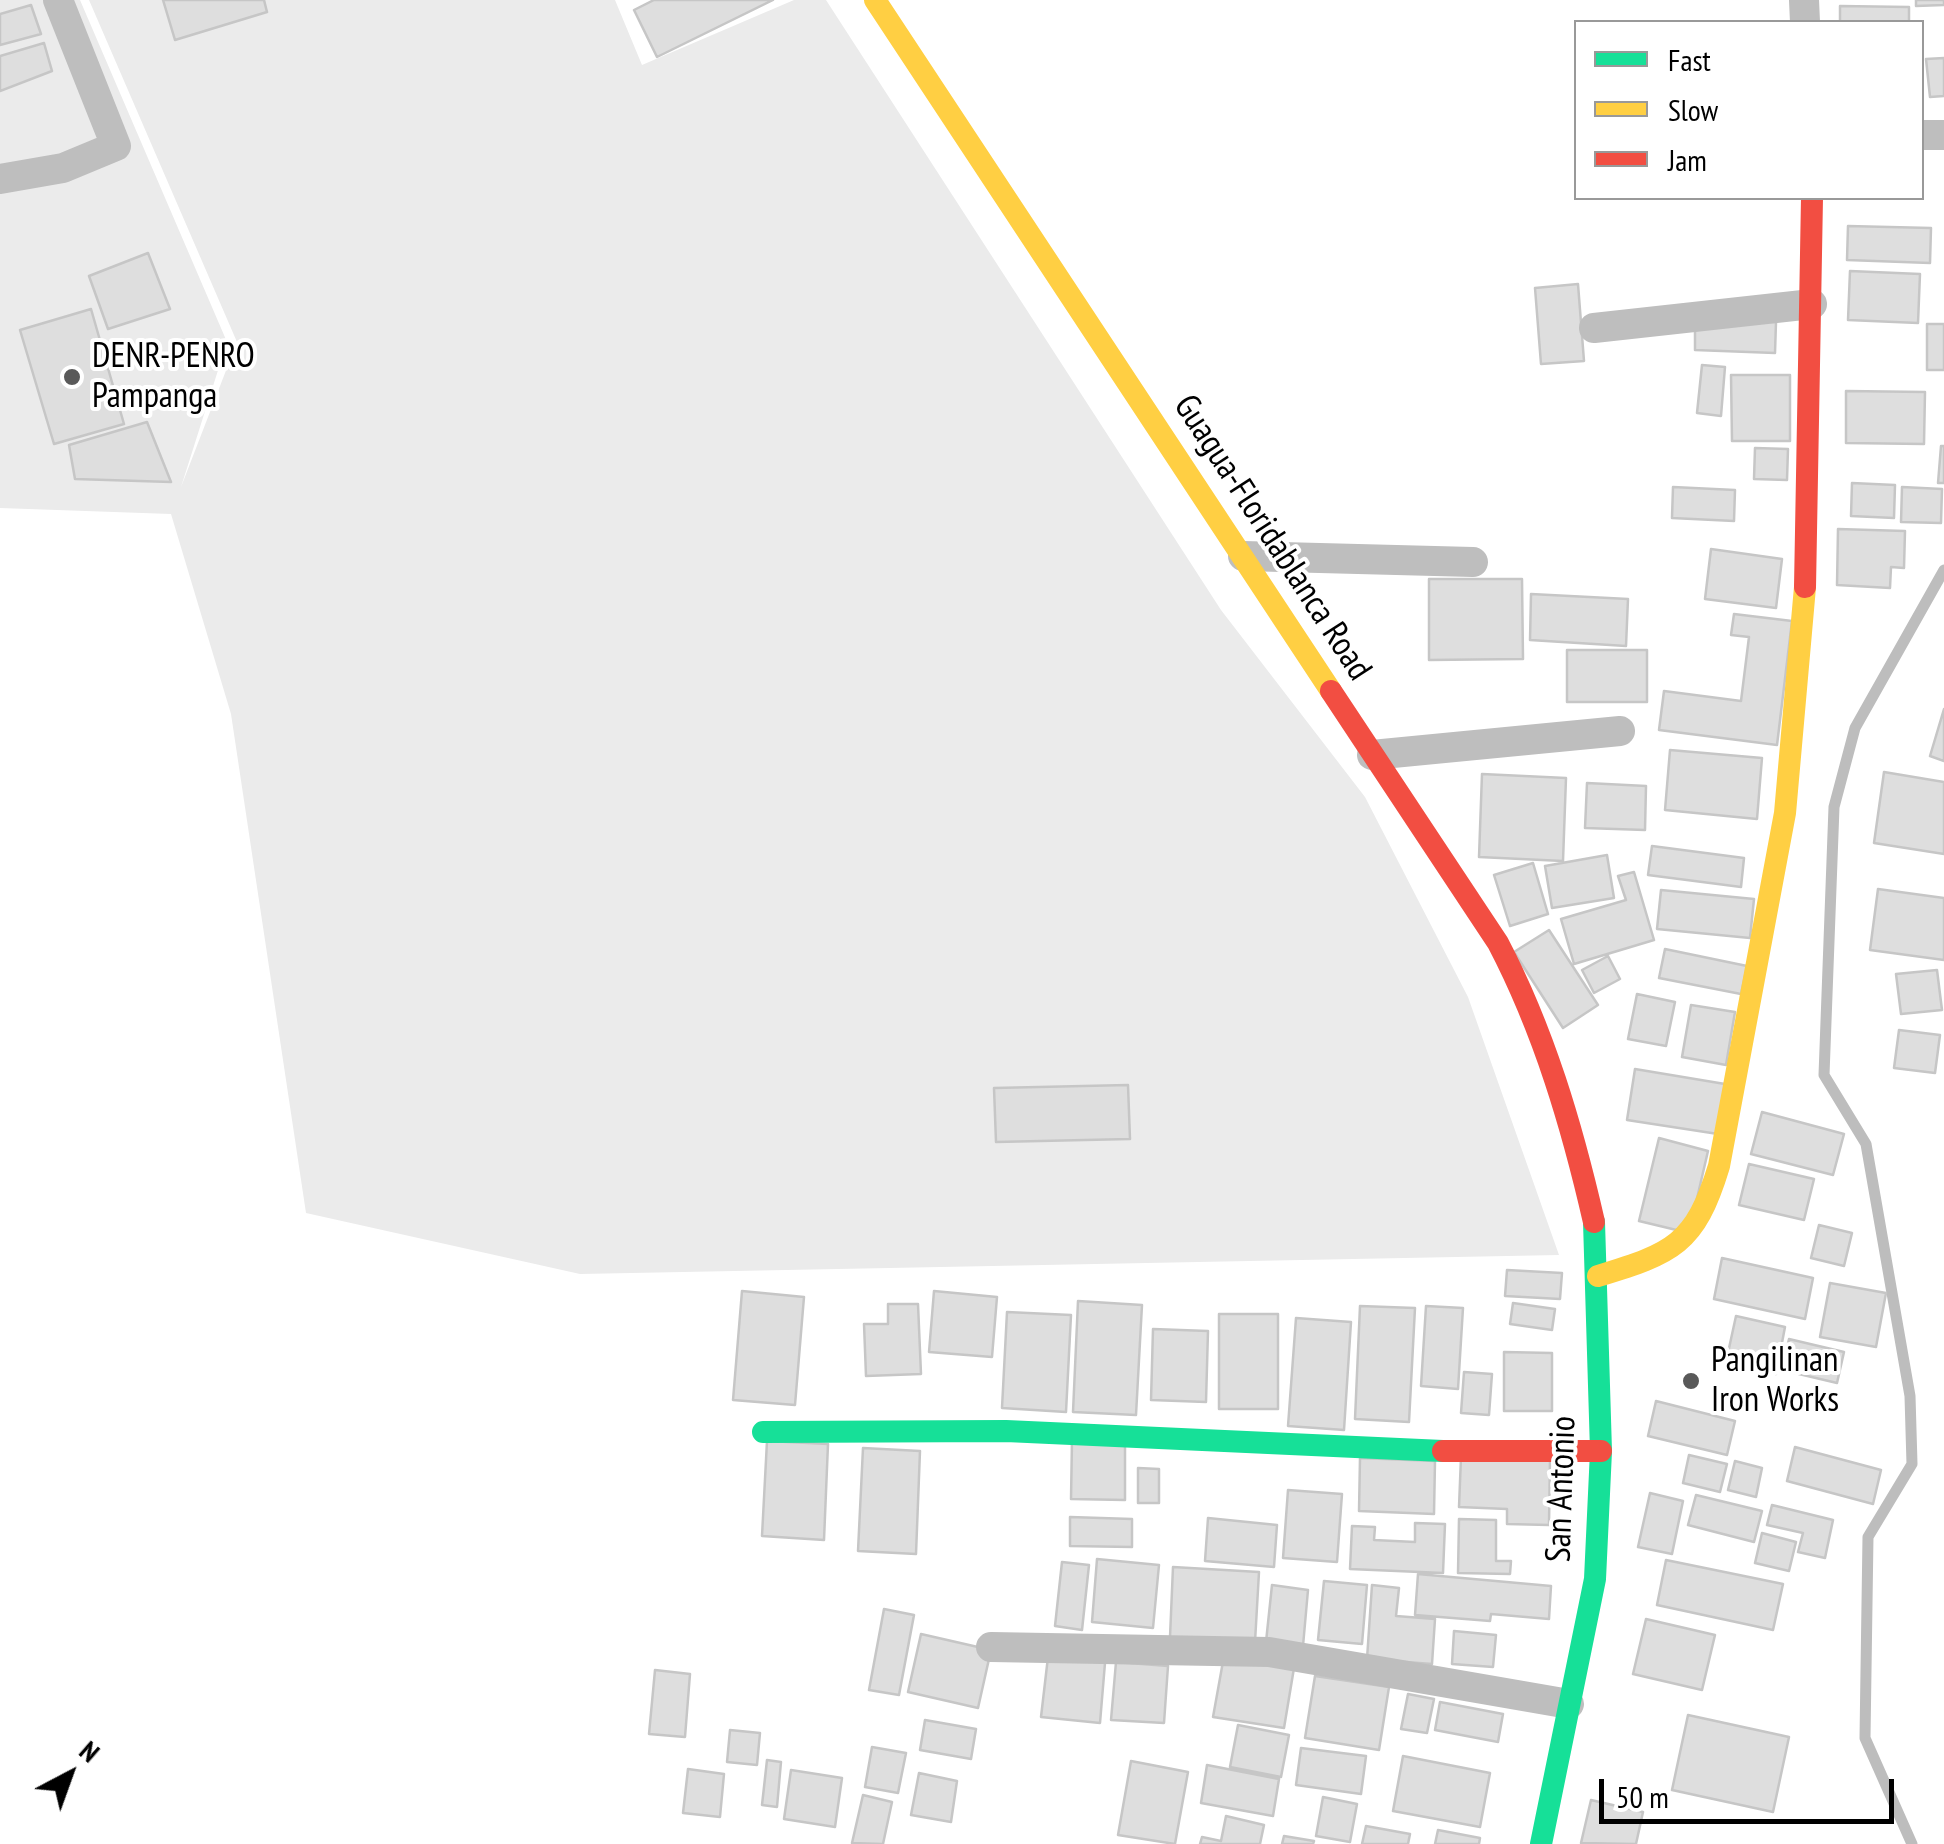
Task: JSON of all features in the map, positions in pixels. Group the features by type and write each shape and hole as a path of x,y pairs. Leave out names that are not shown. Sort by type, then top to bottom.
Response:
{"main road":[{"name":"Guagua-Floridablanca Road","path":"875,0 1498,943 1520,988 1574,1133"},
{"path":"1598,1276 1663,1254 1691,1234 1705,1208 1727,1126 1779,851 1795,736 1812,304 1812,200"},
{"name":"San Antonio","path":"1541,1844 1595,1579 1601,1451 1595,1228 1574,1133"},
{"path":"763,1432 1006,1430 1455,1452 1601,1451"}],"street":[{"path":"0,179 62,168 116,146 58,0"},
{"path":"1594,328 1812,304"},
{"path":"1242,556 1473,562"},
{"path":"1372,755 1620,731"},
{"path":"992,1646 1268,1652 1569,1704"}],"shaded area":[{"path":"0,0 80,0 227,342 181,487 237,342 89,0 615,0 642,65 794,0 826,0 1221,610 1365,797 1468,997 1559,1255 580,1274 306,1213 231,714 171,514 0,508"}],"building":[{"path":"163,0 264,0 267,12 175,40"},
{"path":"654,0 773,0 657,57 634,10"},
{"path":"1916,0 1944,0 1944,5 1916,6"},
{"path":"31,5 41,34 0,45 0,14"},
{"path":"1840,6 1909,7 1909,20 1840,20"},
{"path":"44,43 52,71 0,91 0,56"},
{"path":"1944,58 1944,96 1930,97 1926,59"},
{"path":"1848,226 1931,228 1930,263 1847,260"},
{"path":"148,253 170,309 108,329 89,276"},
{"path":"1850,271 1920,274 1918,323 1848,320"},
{"path":"1578,284 1584,361 1541,364 1535,288"},
{"name":"DENR-PENRO Pampanga","path":"91,309 124,424 54,444 20,330"},
{"path":"1695,319 1776,322 1775,353 1695,350"},
{"path":"1927,324 1944,324 1944,370 1927,370"},
{"path":"1702,365 1725,367 1721,416 1697,413"},
{"path":"1731,375 1790,375 1790,441 1732,441"},
{"path":"1846,391 1925,392 1924,444 1846,443"},
{"path":"147,422 171,482 75,479 69,445"},
{"path":"1941,446 1944,483 1938,483"},
{"path":"1755,448 1788,449 1787,480 1754,479"},
{"path":"1852,483 1895,485 1894,518 1851,516"},
{"path":"1673,487 1735,490 1734,521 1672,518"},
{"path":"1902,487 1942,489 1941,523 1901,522"},
{"path":"1838,529 1905,531 1904,568 1891,567 1890,588 1837,585"},
{"path":"1711,549 1782,559 1776,608 1705,599"},
{"path":"1429,579 1522,579 1523,659 1429,660"},
{"path":"1531,594 1628,599 1626,646 1530,640"},
{"path":"1734,614 1792,621 1777,745 1659,730 1664,691 1741,701 1749,637 1731,635"},
{"path":"1567,650 1647,650 1647,702 1567,702"},
{"path":"1944,709 1944,761 1930,756"},
{"path":"1670,750 1762,758 1757,819 1665,810"},
{"path":"1884,772 1944,782 1944,854 1874,843"},
{"path":"1482,774 1566,778 1563,861 1479,857"},
{"path":"1587,783 1646,786 1645,830 1585,828"},
{"path":"1652,846 1744,858 1741,887 1648,875"},
{"path":"1607,855 1614,898 1552,908 1545,866"},
{"path":"1533,863 1548,914 1510,926 1494,875"},
{"path":"1634,872 1654,940 1574,964 1561,919 1626,900 1618,876"},
{"path":"1878,889 1944,898 1944,960 1870,950"},
{"path":"1661,890 1754,899 1750,938 1657,929"},
{"path":"1549,930 1598,1005 1563,1028 1514,952"},
{"path":"1665,949 1747,966 1741,994 1659,978"},
{"path":"1608,956 1620,979 1594,993 1582,970"},
{"path":"1937,970 1942,1010 1901,1014 1896,974"},
{"path":"1637,994 1675,1002 1666,1046 1628,1039"},
{"path":"1691,1005 1735,1012 1726,1065 1682,1057"},
{"path":"1899,1030 1940,1035 1935,1073 1894,1068"},
{"path":"1635,1069 1725,1084 1718,1134 1627,1120"},
{"path":"1128,1085 1130,1139 996,1142 994,1088"},
{"path":"1762,1112 1844,1134 1833,1175 1751,1154"},
{"path":"1659,1138 1708,1151 1689,1233 1639,1221"},
{"path":"1749,1164 1814,1179 1804,1220 1739,1205"},
{"path":"1819,1225 1852,1233 1844,1266 1811,1258"},
{"path":"1722,1258 1813,1278 1805,1319 1714,1299"},
{"path":"1507,1270 1562,1273 1560,1299 1505,1296"},
{"path":"1830,1283 1886,1293 1876,1347 1820,1337"},
{"path":"742,1291 804,1297 795,1405 733,1400"},
{"path":"934,1291 997,1297 992,1357 929,1352"},
{"path":"1078,1301 1142,1305 1136,1415 1073,1412"},
{"path":"1513,1303 1555,1309 1552,1330 1510,1324"},
{"path":"888,1304 918,1304 921,1374 866,1376 864,1324 888,1324"},
{"path":"1360,1306 1415,1308 1409,1422 1355,1419"},
{"path":"1426,1306 1463,1308 1458,1389 1421,1386"},
{"path":"1007,1312 1071,1315 1066,1412 1002,1408"},
{"path":"1219,1314 1278,1314 1278,1409 1219,1409"},
{"path":"1736,1316 1785,1327 1776,1374 1726,1362"},
{"path":"1296,1318 1351,1322 1344,1430 1288,1426"},
{"path":"1153,1329 1208,1331 1206,1402 1151,1400"},
{"path":"1789,1339 1844,1352 1837,1383 1782,1370"},
{"path":"1504,1352 1552,1353 1552,1411 1504,1411"},
{"path":"1464,1372 1492,1374 1489,1415 1461,1413"},
{"path":"1656,1401 1735,1421 1727,1455 1648,1436"},
{"path":"1072,1440 1125,1441 1125,1500 1071,1499"},
{"path":"767,1441 828,1444 824,1540 762,1536"},
{"path":"1795,1447 1881,1470 1873,1504 1787,1481"},
{"path":"863,1448 920,1451 916,1554 858,1551"},
{"path":"1689,1455 1727,1464 1720,1492 1683,1483"},
{"path":"1461,1457 1550,1460 1549,1525 1507,1524 1507,1509 1459,1507"},
{"path":"1360,1458 1435,1461 1434,1514 1359,1511"},
{"path":"1735,1461 1762,1468 1756,1497 1728,1490"},
{"path":"1138,1468 1159,1469 1159,1503 1138,1503"},
{"path":"1288,1490 1342,1494 1337,1562 1283,1558"},
{"path":"1650,1493 1683,1501 1672,1554 1638,1547"},
{"path":"1696,1495 1762,1511 1754,1542 1688,1525"},
{"path":"1772,1505 1833,1520 1825,1558 1798,1552 1803,1533 1767,1525"},
{"path":"1070,1517 1132,1519 1132,1547 1070,1546"},
{"path":"1208,1518 1277,1525 1274,1567 1205,1561"},
{"path":"1459,1519 1496,1520 1496,1561 1511,1561 1510,1574 1458,1573"},
{"path":"1415,1523 1445,1524 1443,1573 1350,1569 1352,1526 1375,1527 1374,1540 1415,1542"},
{"path":"1762,1533 1796,1542 1789,1571 1755,1563"},
{"path":"1097,1559 1159,1565 1153,1628 1092,1622"},
{"path":"1666,1560 1783,1584 1773,1630 1657,1605"},
{"path":"1062,1562 1089,1565 1082,1630 1055,1626"},
{"path":"1173,1567 1259,1572 1255,1642 1170,1637"},
{"path":"1418,1574 1551,1586 1549,1619 1491,1614 1490,1621 1415,1615"},
{"path":"1324,1581 1367,1585 1362,1644 1318,1640"},
{"path":"1272,1585 1308,1590 1303,1646 1266,1642"},
{"path":"1372,1585 1399,1588 1396,1616 1435,1619 1432,1664 1367,1659"},
{"path":"884,1609 914,1615 899,1695 869,1690"},
{"path":"1646,1619 1715,1635 1702,1690 1633,1674"},
{"path":"1454,1631 1496,1635 1493,1667 1452,1664"},
{"path":"921,1634 991,1650 978,1708 908,1692"},
{"path":"1224,1656 1294,1668 1284,1728 1213,1717"},
{"path":"1048,1657 1105,1663 1100,1723 1041,1717"},
{"path":"1116,1662 1168,1666 1164,1723 1111,1720"},
{"path":"655,1670 690,1674 685,1737 649,1734"},
{"path":"1315,1676 1389,1687 1379,1750 1305,1738"},
{"path":"1408,1694 1434,1699 1427,1733 1401,1729"},
{"path":"1440,1702 1503,1714 1498,1742 1435,1730"},
{"path":"1688,1715 1789,1737 1773,1812 1672,1790"},
{"path":"925,1720 976,1729 971,1759 920,1750"},
{"path":"1238,1725 1289,1735 1281,1777 1230,1767"},
{"path":"730,1730 760,1733 757,1765 727,1762"},
{"path":"872,1747 906,1753 898,1793 865,1787"},
{"path":"1301,1748 1366,1756 1361,1794 1296,1785"},
{"path":"1403,1756 1490,1773 1480,1827 1393,1811"},
{"path":"767,1760 781,1762 777,1807 762,1805"},
{"path":"1131,1761 1188,1772 1175,1844 1118,1835"},
{"path":"1207,1765 1279,1779 1273,1816 1201,1803"},
{"path":"688,1769 724,1774 720,1817 683,1813"},
{"path":"791,1770 842,1778 835,1827 784,1819"},
{"path":"919,1773 957,1781 951,1822 911,1815"},
{"path":"863,1795 892,1802 883,1844 852,1843"},
{"path":"1323,1797 1357,1804 1350,1842 1316,1836"},
{"path":"1591,1800 1643,1812 1636,1844 1581,1843"},
{"path":"1226,1816 1264,1825 1260,1844 1200,1844 1202,1837 1221,1841"},
{"path":"1366,1826 1410,1834 1408,1844 1362,1844"},
{"path":"1438,1830 1480,1838 1479,1844 1435,1844"},
{"path":"1284,1836 1314,1841 1282,1844"}],"waterway":[{"path":"1912,1844 1865,1738 1868,1537 1912,1464 1910,1396 1866,1144 1824,1075 1834,807 1855,728 1944,570"}],"traffic: fast":[{"path":"1541,1844 1595,1579 1601,1451 1594,1222"},
{"path":"763,1432 1006,1431 1443,1451"}],"traffic: slow":[{"path":"875,0 1331,691"},
{"path":"1598,1276 1645,1260 1678,1242 1701,1213 1719,1166 1785,813 1805,587"}],"traffic: jam":[{"path":"1805,587 1812,200"},
{"path":"1331,691 1498,943 1555,1080 1594,1222"},
{"path":"1443,1451 1601,1451"}],"place":[{"name":"DENR-PENRO Pampanga","path":"72,377"},
{"name":"Pangilinan Iron Works","path":"1691,1381"}]}
